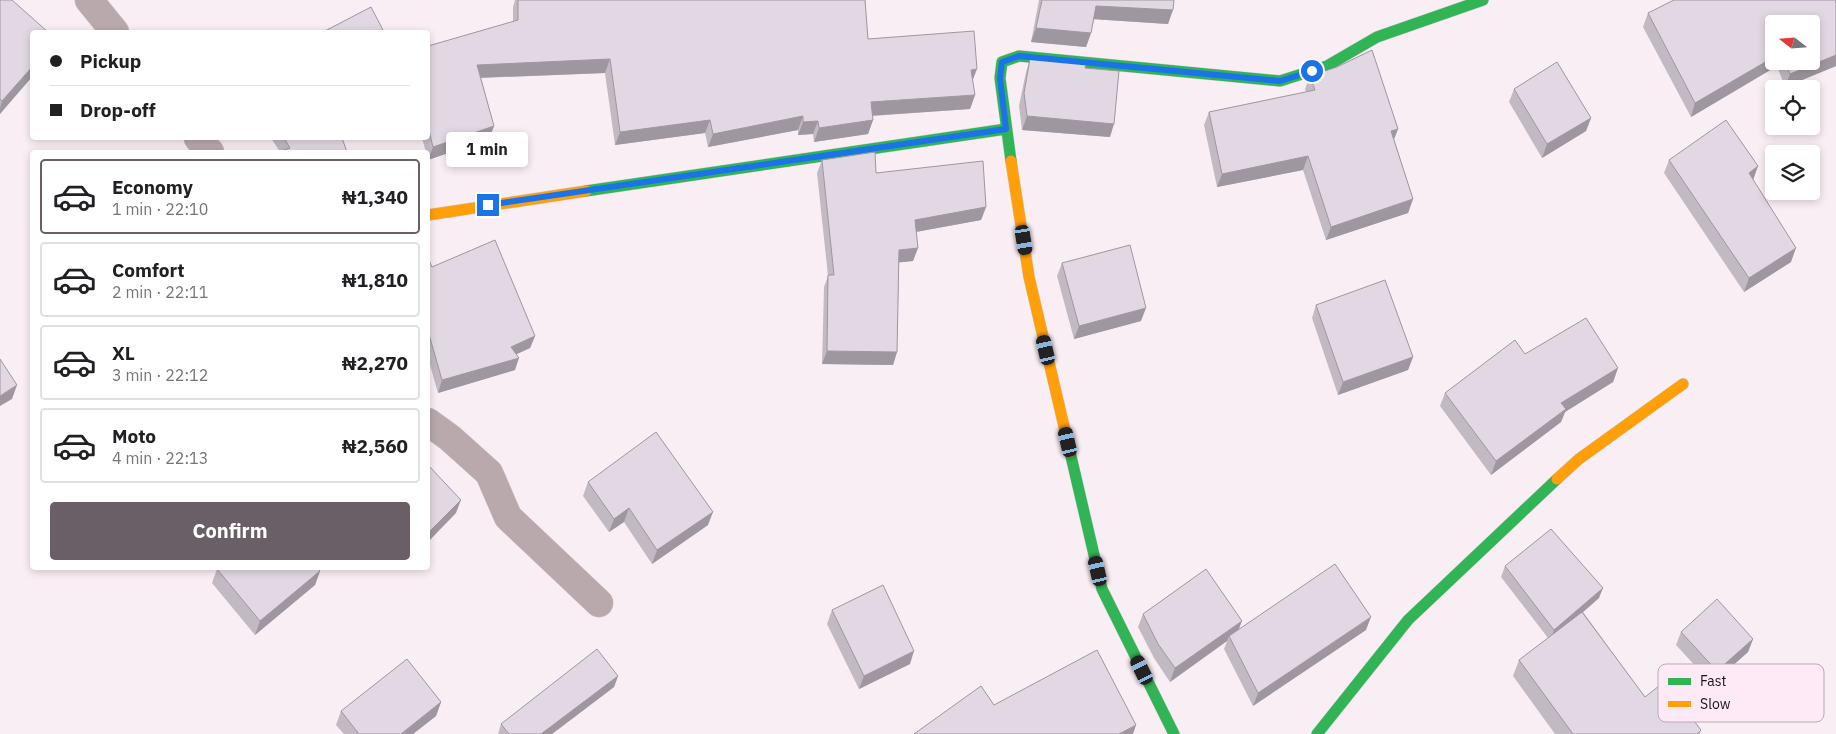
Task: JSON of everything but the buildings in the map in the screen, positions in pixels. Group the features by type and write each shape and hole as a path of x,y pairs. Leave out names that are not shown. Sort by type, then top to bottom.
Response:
{"street":[{"path":"89,0 113,30"},
{"path":"1174,734 1102,589 1029,277 1006,129 1000,78 1002,62 1019,56 1280,81 1328,66 1376,37 1484,0"},
{"path":"430,215 1006,129"},
{"path":"200,140 208,150"},
{"path":"1317,734 1408,620 1579,459 1683,384"},
{"path":"430,423 450,438 490,473 508,517 599,603"}],"traffic: fast":[{"path":"1011,161 1000,78 1002,62 1019,56 1280,81 1327,66 1377,37 1483,0"},
{"path":"586,191 1006,129"},
{"path":"1070,452 1102,589 1174,734"},
{"path":"1317,734 1408,620 1557,479"}],"traffic: slow":[{"path":"1011,161 1029,277 1070,452"},
{"path":"430,215 586,191"},
{"path":"1557,479 1579,459 1683,384"}],"route":[{"path":"488,205 1006,129 1000,78 1002,62 1019,56 1280,81 1312,71"}]}
